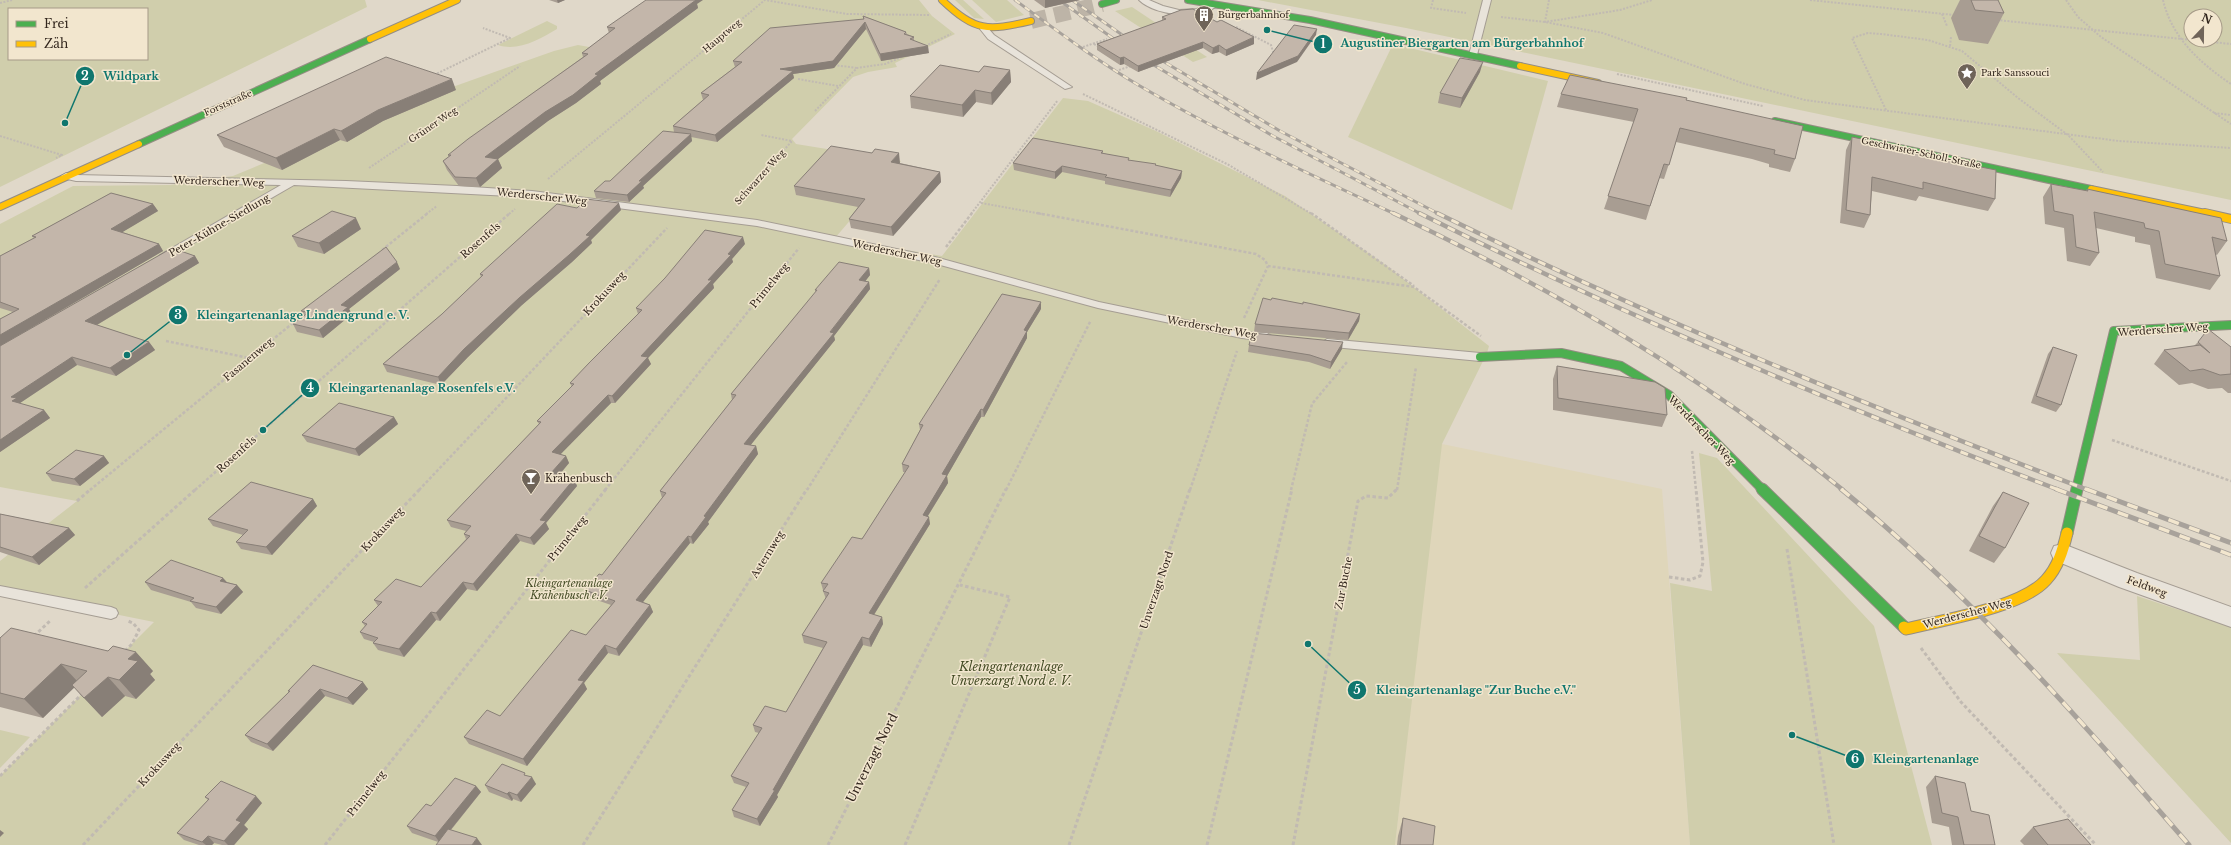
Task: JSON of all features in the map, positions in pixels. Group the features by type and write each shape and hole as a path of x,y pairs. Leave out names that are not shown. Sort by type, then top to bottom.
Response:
{"street":[{"name":"Forststraße","path":"0,206 457,0"},
{"path":"942,0 954,13 971,27 998,29 1031,21"},
{"path":"1102,4 1116,0"},
{"path":"1188,0 1310,20 1611,86"},
{"name":"Geschwister-Scholl-Straße","path":"1765,119 2231,219"},
{"name":"Werderscher Weg","path":"1480,357 1561,353 1621,366 1669,395 1717,446 1807,535 1906,629 2018,599 2040,586 2063,553 2089,432 2114,331 2231,325"},
{"name":"Feldweg","path":"2063,553 2128,580 2231,617"}],"lane":[{"path":"1143,0 1160,8 1184,12 1204,10 1216,4"},
{"path":"1473,55 1487,0"},
{"path":"984,29 991,37 1068,87"},
{"name":"Werderscher Weg","path":"66,176 76,178 131,178 346,184 457,189 532,194 724,218 811,234 935,260 1098,306 1242,334 1274,337"},
{"name":"Peter-Kühne-Siedlung","path":"152,264 292,183"},
{"name":"Werderscher Weg","path":"1313,341 1480,357"},
{"path":"0,591 111,613"}],"path":[{"path":"0,3 12,0"},
{"name":"Hauptweg","path":"532,194 765,0 867,16 954,13"},
{"path":"1433,0 1431,8 1545,22 1603,34 1635,43 1713,73 1759,88 1805,100 2068,135 2185,146 2231,148"},
{"path":"1545,22 1549,0"},
{"path":"1545,22 1620,10 1652,0"},
{"path":"1810,0 1958,16"},
{"path":"2066,0 2070,8 2091,30 2180,93 2231,124"},
{"path":"2163,0 2165,13 2180,39 2217,75 2231,84"},
{"path":"1216,4 1218,13 1223,20 1270,45 1275,58"},
{"path":"1942,14 1947,26"},
{"path":"1997,20 2231,44"},
{"path":"433,76 510,38 483,28"},
{"path":"919,49 953,33"},
{"path":"1886,111 1852,38 1858,34 1881,34 1928,40 1950,46 1962,51 2018,98 2068,135 2128,198"},
{"path":"1950,46 1951,37"},
{"path":"1083,47 1107,39"},
{"path":"1094,44 1105,51"},
{"path":"832,65 857,68 885,64 906,56"},
{"name":"Grüner Weg","path":"346,184 520,66"},
{"path":"1119,70 1132,66 1137,69"},
{"path":"815,111 857,68"},
{"path":"1616,74 1770,107"},
{"path":"798,79 839,86"},
{"path":"935,260 981,203 1068,87 1246,175 1287,198 1344,236 1414,286"},
{"path":"2211,113 2231,115"},
{"path":"0,136 62,155 44,166 66,176"},
{"name":"Schwarzer Weg","path":"724,218 792,141 761,136"},
{"path":"379,253 457,189"},
{"name":"Rosenfels","path":"28,642 68,604 358,345 532,194"},
{"path":"981,203 1256,254 1265,260 1268,266 1414,287 1494,346 1492,356"},
{"name":"Krokusweg","path":"85,845 681,213"},
{"name":"Primelweg","path":"325,845 524,592 811,234"},
{"name":"Asternweg","path":"583,845 951,264"},
{"name":"Unverzagt Nord","path":"1070,845 1242,334 1240,328 1268,266"},
{"name":"Unverzagt Nord","path":"828,845 960,585 1098,306"},
{"name":"Fasanenweg","path":"77,501 307,311"},
{"path":"166,341 250,358"},
{"path":"1207,845 1312,404 1360,346"},
{"name":"Zur Buche","path":"1293,845 1358,501 1366,496 1388,498 1397,491 1418,351"},
{"path":"2089,432 2231,481"},
{"path":"1670,577 1690,580 1700,576 1703,562 1691,447 1717,446"},
{"path":"1807,535 1786,543 1834,845"},
{"path":"905,845 1010,597 960,585"},
{"path":"1906,629 1961,702 2096,845"},
{"path":"121,655 132,644 140,630"},
{"path":"0,776 88,688"}],"shaded area":[{"path":"1442,444 1662,489 1690,845 1395,845 1440,446"}],"green space":[{"path":"0,0 365,0 367,7 0,187"},
{"path":"691,0 919,0 932,16 955,34 895,63 897,67 868,72 853,77 792,139 796,144 901,161 835,238 942,256 1063,98 1088,101 1156,131 1285,196 1387,266 1489,346 1487,353 1442,444 1395,845 0,845 0,776 154,622 0,591 0,561 77,501 0,487 0,224 73,186 170,185 233,176 416,100 554,51 578,45 617,52"},
{"path":"955,0 963,0 984,19 974,18"},
{"path":"972,0 1007,0 1024,15 996,22"},
{"name":"Park Sanssouci","path":"1258,0 2231,0 2231,200 1406,28"},
{"path":"1132,7 1207,57 1193,62 1115,11"},
{"path":"547,21 557,26 557,29 543,37 521,46 506,47 498,45"},
{"path":"1393,44 1548,81 1512,210 1348,137"},
{"path":"1699,453 1717,458 1874,626 1932,845 1690,845 1670,583 1712,591"},
{"path":"2137,596 2231,627 2231,843 2057,653 2140,660"},
{"path":"0,730 30,737 0,768"}],"building":[{"path":"646,0 696,0 595,74 598,75 573,95 545,112 485,157 498,159 476,178 455,177 443,161 451,155 448,155 468,139 588,54 582,53 615,28 607,27"},
{"path":"1971,0 1998,0 2004,13 1975,10"},
{"path":"1193,9 1217,22 1221,20 1254,37 1226,50 1219,45 1213,48 1203,42 1138,66 1124,57 1120,58 1097,44 1166,19 1162,17 1181,10"},
{"path":"863,16 906,32 904,34 914,37 910,39 928,46 880,54 865,22 833,61 780,69 793,71 715,135 673,126 709,95 701,93 742,62 733,61 770,28 864,19"},
{"path":"1294,25 1317,29 1298,56 1257,73"},
{"path":"386,57 452,79 378,110 341,131 334,129 276,158 217,135"},
{"path":"1460,58 1483,62 1462,98 1440,93"},
{"path":"940,65 979,72 984,66 1010,70 991,93 975,90 962,105 910,96"},
{"path":"1570,75 1687,98 1686,100 1803,126 1795,159 1774,154 1775,150 1680,128 1669,165 1664,164 1650,206 1608,196 1638,109 1561,94"},
{"path":"663,131 691,134 639,181 642,181 627,195 594,191 605,181 610,181"},
{"path":"1852,137 1876,142 1875,146 1996,170 1995,199 1923,182 1923,189 1872,177 1870,215 1846,210"},
{"path":"1033,138 1103,151 1101,153 1182,171 1171,190 1105,177 1107,175 1062,166 1055,172 1013,163"},
{"path":"831,146 872,153 875,149 899,153 891,162 940,172 891,227 849,219 865,199 794,186"},
{"path":"2051,184 2088,191 2087,189 2221,218 2227,241 2212,237 2220,276 2165,264 2159,231 2145,228 2144,223 2094,212 2099,253 2076,247 2073,215 2054,211"},
{"path":"111,193 153,204 111,229 159,244 0,335 0,319 19,309 0,302 0,256 36,237 32,236"},
{"path":"586,199 619,203 586,235 590,236 519,298 464,349 438,377 383,364 442,314 483,275 480,274 557,204 577,208"},
{"path":"332,211 356,218 319,243 292,236"},
{"path":"705,230 743,237 728,254 731,255 708,280 712,280 641,356 648,357 612,396 608,395 552,452 566,456 551,473 574,479 540,520 546,521 530,538 516,534 473,584 463,582 436,613 431,612 399,649 373,643 378,638 360,632 367,624 362,622 382,602 374,600 396,579 421,587 470,536 464,534 471,526 447,520 541,422 537,421 574,384 570,383 642,310 636,308 665,278"},
{"path":"386,247 397,262 341,305 348,307 319,330 293,324 309,312 301,311"},
{"path":"172,248 195,256 85,321 149,342 110,368 72,357 11,397 17,398 12,401 44,410 0,440 0,346"},
{"path":"839,262 869,268 859,280 869,282 830,332 834,333 744,444 756,446 704,516 706,517 691,537 688,536 636,600 650,605 616,649 605,645 578,680 584,681 523,759 464,737 487,710 500,716 571,630 586,635 615,601 585,590 599,574 602,575 666,493 660,491 736,395 731,394"},
{"path":"1002,294 1041,302 1024,330 1027,331 983,410 981,409 942,474 947,475 923,515 929,517 869,613 882,617 869,639 862,637 757,819 732,810 749,783 731,776 762,728 753,725 765,706 786,712 827,642 802,635 829,593 823,591 828,584 821,583 852,537 862,539 909,466 902,464 923,425 919,424"},
{"path":"1263,298 1271,300 1272,298 1303,304 1303,302 1360,314 1349,333 1255,324"},
{"path":"2208,329 2231,347 2231,374 2220,375 2203,369 2190,371 2164,350 2200,345 2210,353 2198,342"},
{"path":"1252,333 1343,342 1331,362 1310,355 1249,345"},
{"path":"2053,347 2077,355 2061,405 2036,396"},
{"path":"1557,366 1655,382 1665,388 1667,415 1558,398"},
{"path":"339,403 394,417 355,449 302,435"},
{"path":"76,450 104,456 74,479 46,473"},
{"path":"251,482 313,499 266,547 236,542 248,530 208,519"},
{"path":"2003,492 2029,503 2005,548 1979,536"},
{"path":"0,514 69,528 32,557 0,547"},
{"path":"171,560 223,578 220,581 237,585 216,607 190,601 194,598 145,582"},
{"path":"11,628 108,651 113,646 136,652 128,659 138,661 119,680 108,677 84,698 72,685 87,671 61,664 24,699 0,693 0,638"},
{"path":"313,665 363,682 347,698 320,689 267,744 245,735 290,691 288,691"},
{"path":"502,764 525,773 524,775 532,777 517,795 509,792 507,794 485,785"},
{"path":"1935,776 1965,783 1971,811 1989,815 1995,845 1964,845 1958,817 1942,813"},
{"path":"455,778 476,786 435,836 407,826 426,804 431,806"},
{"path":"221,781 256,796 236,820 241,822 224,841 208,836 202,842 177,833 209,799 205,797"},
{"path":"1403,818 1435,826 1433,845 1400,845"},
{"path":"2068,819 2091,845 2048,845 2033,827"},
{"path":"448,829 477,838 472,845 436,845"}],"tunnel":[{"path":"1031,21 1102,4"}],"railway":[{"path":"1015,0 1108,66 1171,104 1266,153 1395,214"},
{"path":"1059,0 1121,44"},
{"path":"1072,0 1131,41"},
{"path":"1156,57 1280,131 1438,213"},
{"path":"1147,61 1273,136 1420,214"},
{"path":"1393,213 1511,272 1626,338 1737,410 1791,449 1843,490"},
{"path":"1438,213 1597,288 1760,359 1923,426 2088,490"},
{"path":"1420,214 1576,288 1736,359 1978,459 2059,490"},
{"path":"1841,489 1889,529 1935,571 2023,660 2107,751 2189,845"},
{"path":"2056,489 2231,555"},
{"path":"2086,489 2231,543"}],"traffic: fast":[{"path":"1102,4 1116,0"},
{"path":"1188,0 1310,20 1520,66"},
{"path":"139,144 370,39"},
{"path":"1775,121 2091,189"},
{"path":"2067,533 2089,432 2114,331 2231,325"},
{"path":"1480,357 1561,353 1621,366 1669,395 1807,535 1904,627"}],"traffic: slow":[{"path":"370,39 457,0"},
{"path":"942,0 964,19 982,27 1003,27 1031,21"},
{"path":"1520,66 1598,83"},
{"path":"0,207 139,144"},
{"path":"2091,189 2231,219"},
{"path":"1904,627 1906,629 1976,612 2014,600 2029,593 2046,581 2054,569 2067,533"}],"place":[{"name":"Augustiner Biergarten am Bürgerbahnhof","path":"1267,30"},
{"name":"Bürgerbahnhof","path":"1204,32"},
{"name":"Park Sanssouci","path":"1967,90"},
{"name":"Wildpark","path":"65,123"},
{"name":"Kleingartenanlage Lindengrund e. V.","path":"127,355"},
{"name":"Kleingartenanlage Rosenfels e.V.","path":"263,430"},
{"name":"Krähenbusch","path":"531,495"},
{"name":"Kleingartenanlage \"Zur Buche e.V.\"","path":"1308,644"},
{"name":"Kleingartenanlage","path":"1792,735"}],"park label":[{"name":"Kleingartenanlage Krähenbusch e.V.","path":"569,588"},
{"name":"Kleingartenanlage Unverzargt Nord e. V.","path":"1011,674"}]}
